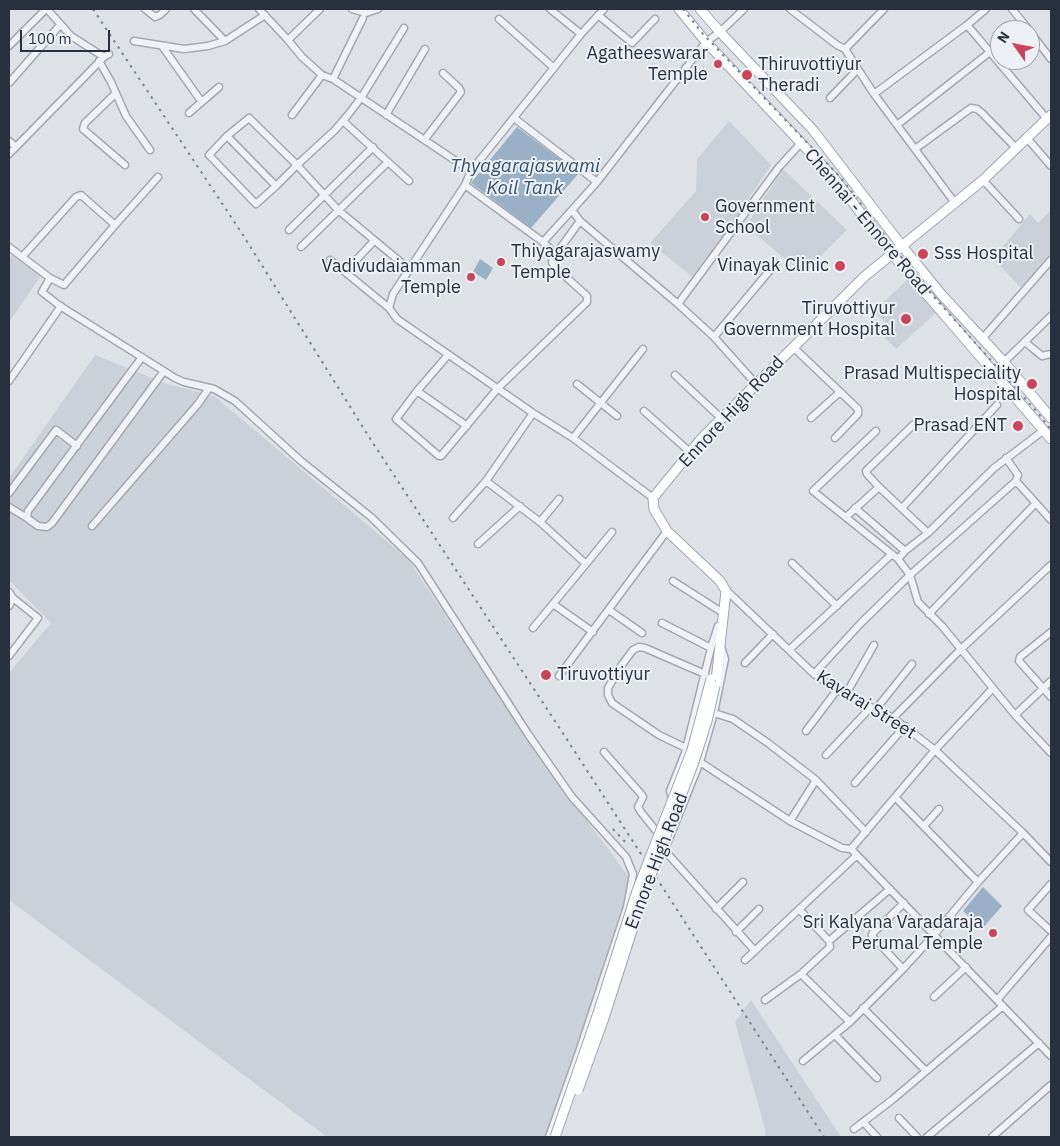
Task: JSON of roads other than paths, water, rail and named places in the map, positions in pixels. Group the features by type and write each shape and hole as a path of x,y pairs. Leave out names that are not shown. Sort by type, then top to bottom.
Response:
{"main road":[{"name":"Chennai - Ennore Road","path":"679,9 706,42 834,178 892,254 1051,439"},
{"name":"Chennai - Ennore Road","path":"700,9 813,130 941,294 1004,362 1051,418"},
{"name":"Ennore High Road","path":"652,498 722,419 865,276 983,180 1049,117"},
{"path":"652,498 654,509 667,531 722,586"},
{"name":"Ennore High Road","path":"561,1137 604,1018 644,893 694,762 707,721 722,586"},
{"name":"Ennore High Road","path":"555,1137 594,1025 637,891 692,750 720,647 726,599 722,586"}],"street":[{"path":"9,46 46,9 71,36 104,57 115,94 133,128 150,150"},
{"path":"145,9 155,17 166,9"},
{"path":"194,9 225,40"},
{"path":"259,9 302,58 322,75 333,79 471,171"},
{"path":"288,40 320,9"},
{"path":"352,9 366,13 378,9"},
{"path":"550,9 581,34"},
{"path":"390,308 393,294 465,184 471,171 581,34 604,9"},
{"path":"542,242 597,182 706,42 720,32 744,9"},
{"path":"790,9 845,49 874,94 955,203"},
{"path":"845,49 884,9"},
{"path":"874,94 986,9"},
{"path":"1012,9 1020,20"},
{"path":"598,15 632,43 655,19"},
{"path":"134,41 184,49 208,46 225,40 265,16"},
{"path":"333,79 363,18"},
{"path":"499,19 554,68"},
{"path":"9,83 60,25"},
{"path":"897,126 990,52 967,25"},
{"path":"404,28 361,98 343,121 297,165 276,186 256,204 209,155 227,136 249,118 297,165 338,210 409,270"},
{"path":"1040,45 1051,59"},
{"path":"162,46 201,101"},
{"path":"386,115 425,49"},
{"path":"9,154 104,57"},
{"path":"830,98 858,69"},
{"path":"1006,70 1049,117"},
{"path":"425,139 460,92 459,88 443,73"},
{"path":"292,115 322,75"},
{"path":"189,113 219,87"},
{"path":"115,94 85,123 83,129 125,165"},
{"path":"914,149 971,108 977,109 982,113 1017,148"},
{"path":"514,118 597,182"},
{"path":"343,121 409,182"},
{"path":"227,136 276,186"},
{"path":"1027,138 1051,166"},
{"path":"9,140 16,147"},
{"path":"678,304 779,167 801,143"},
{"path":"289,230 373,147"},
{"path":"301,247 388,162"},
{"path":"10,249 50,278 64,285 158,178"},
{"path":"983,180 1019,219"},
{"path":"465,184 555,254"},
{"path":"22,257 78,196 81,195 115,225"},
{"path":"572,210 580,222 678,304 714,338 757,384"},
{"path":"448,356 417,391 396,419 439,456 443,455 498,388 587,302 587,296 552,262 555,254 580,222"},
{"path":"345,272 374,242"},
{"path":"330,260 390,308 397,319 448,356 572,438 652,498"},
{"path":"982,339 1051,260"},
{"path":"714,338 776,263"},
{"path":"50,278 42,292 61,306 184,382 222,392 235,401 301,461 370,517 418,563 528,734 572,797 620,850 630,865 633,874 632,883 618,935 549,1137"},
{"path":"9,381 61,306"},
{"path":"1004,362 1051,316"},
{"path":"1025,342 1042,356 1051,354"},
{"path":"793,347 859,412 835,438"},
{"path":"572,438 643,349"},
{"path":"27,518 28,511 142,357"},
{"path":"9,507 38,526 46,527 52,523 164,371"},
{"path":"675,375 722,419"},
{"path":"577,384 617,416"},
{"path":"92,526 198,404 209,388"},
{"path":"417,391 467,426"},
{"path":"811,418 840,392"},
{"path":"902,508 996,405"},
{"path":"644,411 691,453"},
{"path":"453,518 486,481 532,413"},
{"path":"913,425 866,471 879,487 928,533"},
{"path":"9,493 56,430 77,446"},
{"path":"789,650 895,557 928,533 994,468 1044,430"},
{"path":"876,431 813,491 895,557 910,575 918,602 942,626 1015,715 1051,753"},
{"path":"814,674 861,623 910,575 1016,481 1018,475 1006,458"},
{"path":"486,481 540,522 586,564"},
{"path":"1016,481 1051,520"},
{"path":"846,517 879,487"},
{"path":"540,522 559,499"},
{"path":"928,614 1036,503"},
{"path":"478,544 520,506"},
{"path":"855,508 905,551"},
{"path":"559,676 667,531"},
{"path":"533,628 612,532"},
{"path":"792,563 837,606"},
{"path":"893,718 960,650 1051,565"},
{"path":"673,581 720,611"},
{"name":"Kavarai Street","path":"722,586 814,674 837,690 906,726 935,750 1051,862"},
{"path":"9,606 11,595"},
{"path":"9,656 38,618 11,595"},
{"path":"553,604 593,632"},
{"path":"609,610 642,632"},
{"path":"662,623 711,648"},
{"path":"684,802 672,795 670,790 679,770 711,678 711,648 718,626"},
{"path":"1051,632 1020,657 1019,661 1051,697"},
{"path":"745,663 773,634"},
{"path":"846,694 874,645"},
{"path":"686,748 659,735 612,703 608,695 608,688 633,650 639,647 711,678"},
{"path":"720,647 724,659 714,713 700,762 666,849 668,855 755,951"},
{"path":"826,756 873,708 912,664"},
{"path":"1015,715 1051,681"},
{"path":"852,849 935,750 992,688"},
{"path":"806,731 837,690"},
{"path":"714,713 732,720 768,742 816,780 866,832"},
{"path":"855,783 906,726"},
{"path":"604,752 641,794 643,797 638,807 667,844"},
{"path":"700,762 790,821 842,848 852,849 1051,1056"},
{"path":"790,821 816,780"},
{"path":"896,797 978,882"},
{"path":"924,826 939,809"},
{"path":"803,1061 850,1022 903,969 1023,833"},
{"path":"745,960 857,855"},
{"path":"716,909 743,882"},
{"path":"1051,884 1028,910 1051,931"},
{"path":"830,941 890,889"},
{"path":"903,969 872,934 904,903"},
{"path":"736,932 759,909"},
{"path":"765,1000 801,974 830,948 830,941 800,909"},
{"path":"997,1000 1051,937"},
{"path":"934,997 966,967"},
{"path":"801,974 850,1022"},
{"path":"854,1129 1003,1006"},
{"path":"863,1008 926,1071"},
{"path":"835,1034 877,1078"},
{"path":"927,1137 1039,1043"},
{"path":"992,1137 1051,1085"},
{"path":"898,1118 917,1137"},
{"path":"863,1122 877,1137"}],"water":[{"name":"Thyagarajaswami Koil Tank","path":"517,127 579,173 531,228 471,183"},
{"path":"480,259 493,268 486,280 473,272"},
{"path":"983,887 1002,906 982,929 963,911"}],"railway":[{"path":"93,9 243,235 369,437 824,1137"},
{"path":"683,9 703,34 841,178 918,279 1051,430"},
{"path":"613,829 628,845"}],"place":[{"name":"Agatheeswarar Temple","path":"718,64"},
{"name":"Thiruvottiyur Theradi","path":"747,75"},
{"name":"Government School","path":"705,217"},
{"name":"Sss Hospital","path":"923,254"},
{"name":"Thiyagarajaswamy Temple","path":"501,262"},
{"name":"Vinayak Clinic","path":"840,266"},
{"name":"Vadivudaiamman Temple","path":"471,277"},
{"name":"Tiruvottiyur Government Hospital","path":"906,319"},
{"name":"Prasad Multispeciality Hospital","path":"1032,384"},
{"name":"Prasad ENT","path":"1018,426"},
{"name":"Tiruvottiyur","path":"546,675"},
{"name":"Sri Kalyana Varadaraja Perumal Temple","path":"993,933"}]}
